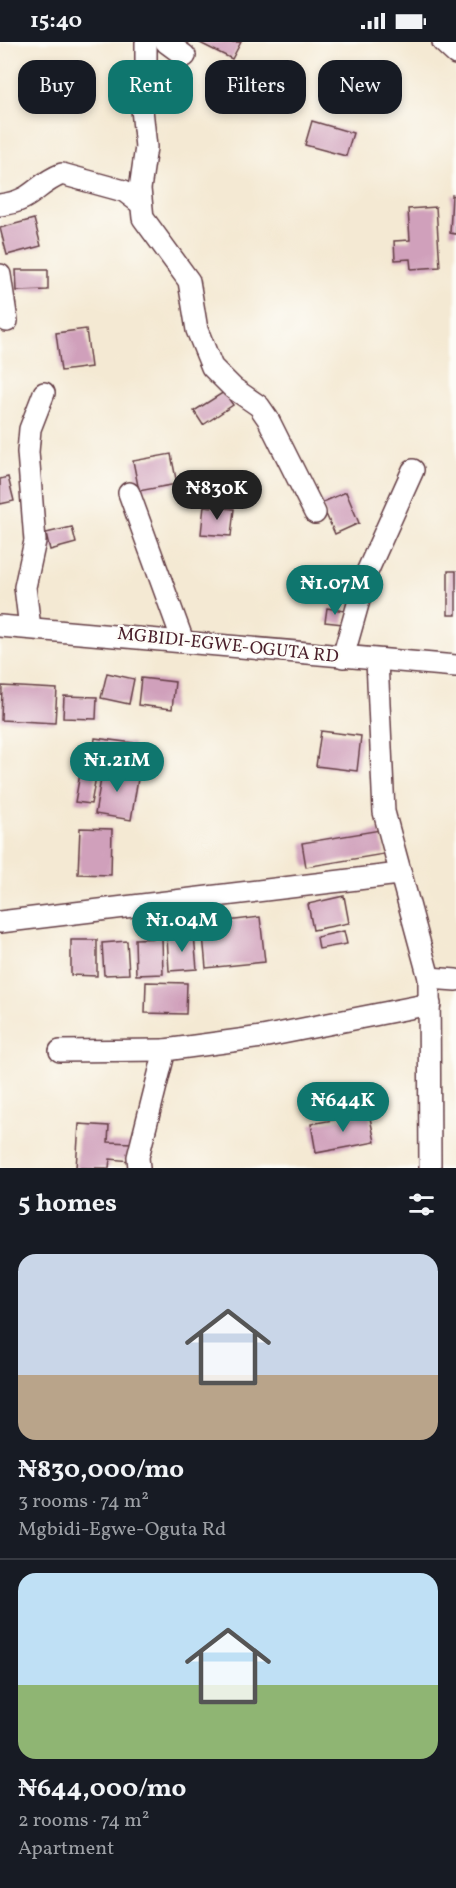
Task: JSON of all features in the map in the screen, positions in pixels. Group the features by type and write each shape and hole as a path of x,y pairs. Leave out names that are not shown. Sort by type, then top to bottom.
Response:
{"street":[{"path":"146,42 146,70 141,100 146,147 140,203 143,218 189,281 196,330 212,367 232,388 258,406 268,419 315,513"},
{"path":"166,42 185,56"},
{"path":"443,42 456,54"},
{"path":"0,205 26,200 52,178 62,174 124,191 140,203"},
{"path":"0,275 7,321"},
{"path":"30,628 26,587 35,542 28,452 30,429 44,393"},
{"path":"343,657 367,572 412,470"},
{"path":"129,493 183,641"},
{"name":"MGBIDI-EGWE-OGUTA RD","path":"0,626 183,641 377,661 456,666"},
{"path":"377,661 384,812 429,978 430,1168"},
{"path":"0,922 399,874"},
{"path":"429,978 456,980"},
{"path":"60,1051 165,1050 262,1037 430,1004"},
{"path":"140,1168 138,1157 165,1050"}],"building":[{"path":"198,42 241,42 232,59"},
{"path":"312,121 353,133 346,156 305,145"},
{"path":"452,195 456,196 456,234 450,233"},
{"path":"436,207 440,267 411,269 410,259 395,260 394,241 410,240 408,209"},
{"path":"34,219 41,246 7,255 0,228"},
{"path":"16,270 48,270 48,290 17,291"},
{"path":"86,329 91,367 61,371 56,333"},
{"path":"224,392 233,405 203,425 194,411"},
{"path":"171,454 177,484 139,491 133,461"},
{"path":"8,477 14,501 0,504 0,479"},
{"path":"346,492 359,523 335,534 321,503"},
{"path":"204,506 234,509 231,536 201,534"},
{"path":"72,527 76,543 50,550 46,533"},
{"path":"448,571 456,571 456,615 448,615"},
{"path":"327,608 345,611 343,624 325,622"},
{"path":"107,673 134,679 129,704 101,698"},
{"path":"141,678 175,682 172,709 138,705"},
{"path":"2,686 57,689 55,723 1,720"},
{"path":"64,696 97,697 96,719 63,718"},
{"path":"321,731 361,736 357,771 316,766"},
{"path":"95,738 133,743 131,762 93,757"},
{"path":"103,767 139,773 131,820 95,814"},
{"path":"81,768 97,771 91,804 75,802"},
{"path":"80,828 112,829 111,875 78,874"},
{"path":"380,830 384,854 306,867 302,843"},
{"path":"344,896 349,923 313,930 308,904"},
{"path":"260,917 265,962 206,968 202,924"},
{"path":"344,931 347,944 319,949 317,937"},
{"path":"194,935 197,969 169,971 167,937"},
{"path":"162,938 163,974 136,975 135,939"},
{"path":"71,940 97,940 97,976 71,975"},
{"path":"127,941 129,974 104,975 102,943"},
{"path":"146,982 187,983 186,1014 145,1013"},
{"path":"369,1113 375,1142 316,1153 311,1124"},
{"path":"79,1124 109,1126 108,1142 132,1143 131,1161 110,1159 109,1168 76,1168"}]}
